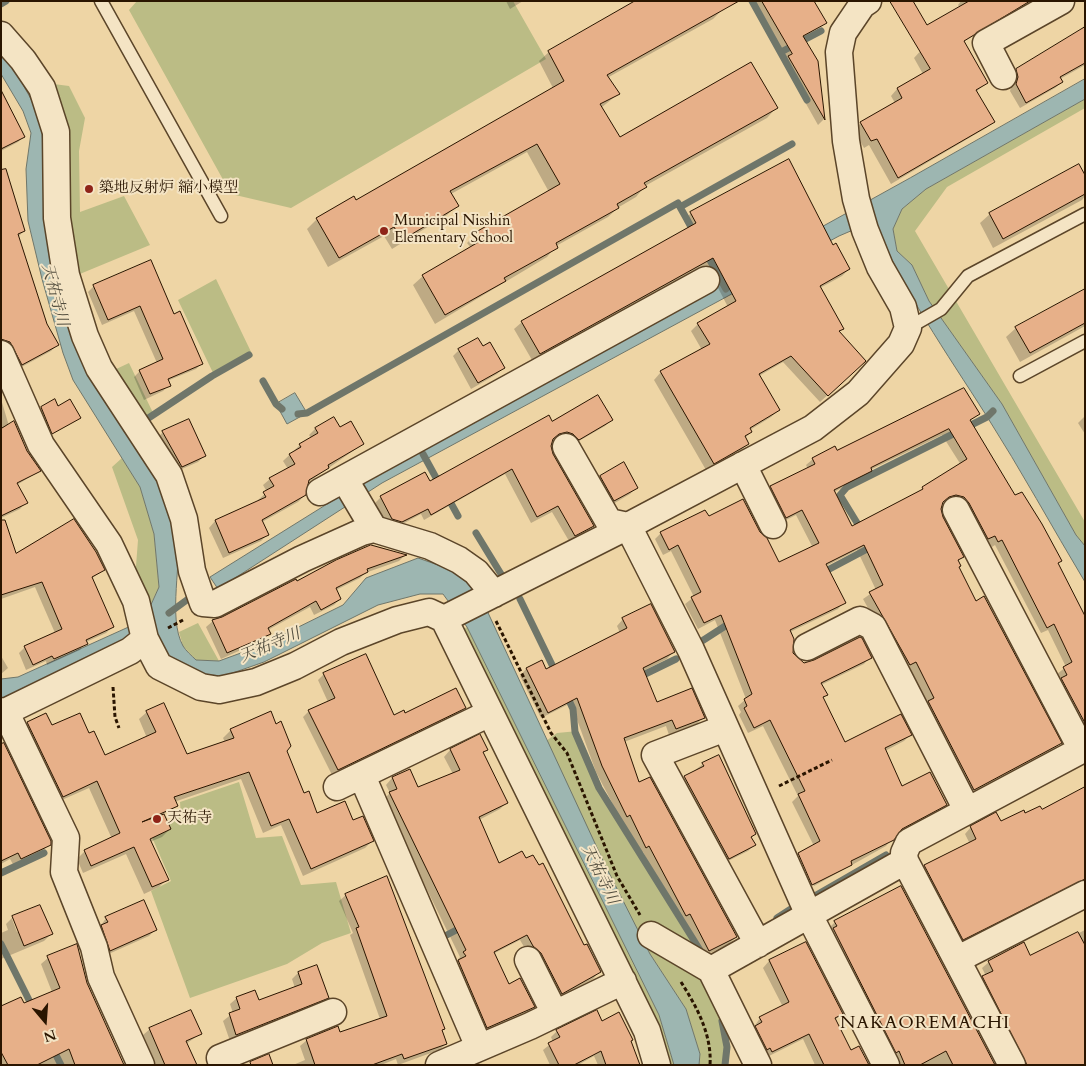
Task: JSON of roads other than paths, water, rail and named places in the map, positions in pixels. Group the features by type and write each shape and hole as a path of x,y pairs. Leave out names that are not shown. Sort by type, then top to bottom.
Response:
{"street":[{"path":"444,619 628,526 813,428 858,393 883,367 901,344 908,328 904,307 880,267 865,230 856,199 846,141 838,52 843,33 862,6 868,1"},
{"path":"1003,76 986,43 1061,1"},
{"path":"1,36 23,60 42,88 56,132 56,218 66,275 85,336 99,368 169,475 184,520 192,571 203,603 215,604 302,559 362,532 374,530 430,546 459,560 476,572 490,596"},
{"path":"320,492 345,480 706,280"},
{"path":"1,354 41,445 109,544 136,601 142,630 159,666 201,688 219,690 256,682 295,666 341,642 397,620 429,612 444,619 647,1031 657,1065"},
{"path":"566,446 608,522 628,526"},
{"path":"743,465 773,525"},
{"path":"345,480 374,530"},
{"path":"956,510 1083,749 909,842 904,853 906,861 1012,1065"},
{"path":"628,526 691,650 724,728 809,915 886,1065"},
{"path":"807,647 860,620 874,627 967,810"},
{"path":"142,630 130,651 3,712 66,838 64,872 94,948 101,977 142,1065"},
{"path":"337,787 490,713"},
{"path":"724,728 655,755 758,944"},
{"path":"362,776 479,1047"},
{"path":"711,970 906,861"},
{"path":"958,959 1082,903"},
{"path":"651,934 711,970 758,1065"},
{"path":"528,960 555,1014"},
{"path":"439,1065 555,1014 623,981"},
{"path":"220,1058 333,1012"}],"lane":[{"path":"101,1 221,216"},
{"path":"908,328 941,309 968,276 1085,214"},
{"path":"1020,376 1085,341"}],"water":[{"name":"天祐寺川","path":"1,54 14,68 32,101 42,132 45,171 44,219 55,277 126,433 146,464 152,463 175,519 178,541 176,620 178,634 184,648 196,660 219,661 260,646 343,605 366,578 418,558 458,572 477,589 606,867 650,954 686,1009 700,1054 699,1065 674,1065 659,1015 467,627 443,594 420,594 378,605 264,662 224,676 194,674 176,667 165,653 156,630 123,641 1,699 1,679 18,677 144,620 159,587 154,534 140,487 73,380 63,353 28,221 26,169 31,133 23,111 1,74"},
{"path":"1085,79 1085,99 926,189 902,209 893,229 897,251 912,265 929,301 1002,404 1076,535 1085,546 1085,582 999,436 912,297 885,247 874,221 839,236 382,483 218,589 210,577 372,476"},
{"path":"295,393 307,413 287,424 276,404"}],"waterway":[{"path":"1,4 6,1"},
{"path":"752,1 807,100"},
{"path":"781,52 821,31"},
{"path":"298,414 307,413 678,203 680,207 792,144"},
{"path":"680,207 694,232"},
{"path":"706,253 726,289"},
{"path":"147,419 212,376 249,355"},
{"path":"263,381 276,404 282,409"},
{"path":"862,531 840,495 847,487 987,417 993,411"},
{"path":"423,454 440,485"},
{"path":"447,496 458,516"},
{"path":"476,533 501,574"},
{"path":"822,573 871,547 870,544"},
{"path":"169,613 195,594"},
{"path":"520,599 556,673"},
{"path":"702,641 733,621"},
{"path":"639,677 676,659"},
{"path":"566,694 573,709 575,732 599,788 703,955"},
{"path":"1,873 44,853"},
{"path":"813,897 886,855"},
{"path":"777,918 794,907"},
{"path":"443,937 464,926"},
{"path":"1,944 33,1008"},
{"path":"722,1021 727,1047 725,1065"},
{"path":"52,1047 61,1065"}],"place":[{"name":"築地反射炉 縮小模型","path":"89,189"},
{"name":"Municipal Nisshin Elementary School","path":"384,231"},
{"name":"天祐寺","path":"157,819"}],"district":[{"name":"NAKAOREMACHI","path":"925,1024"}]}
